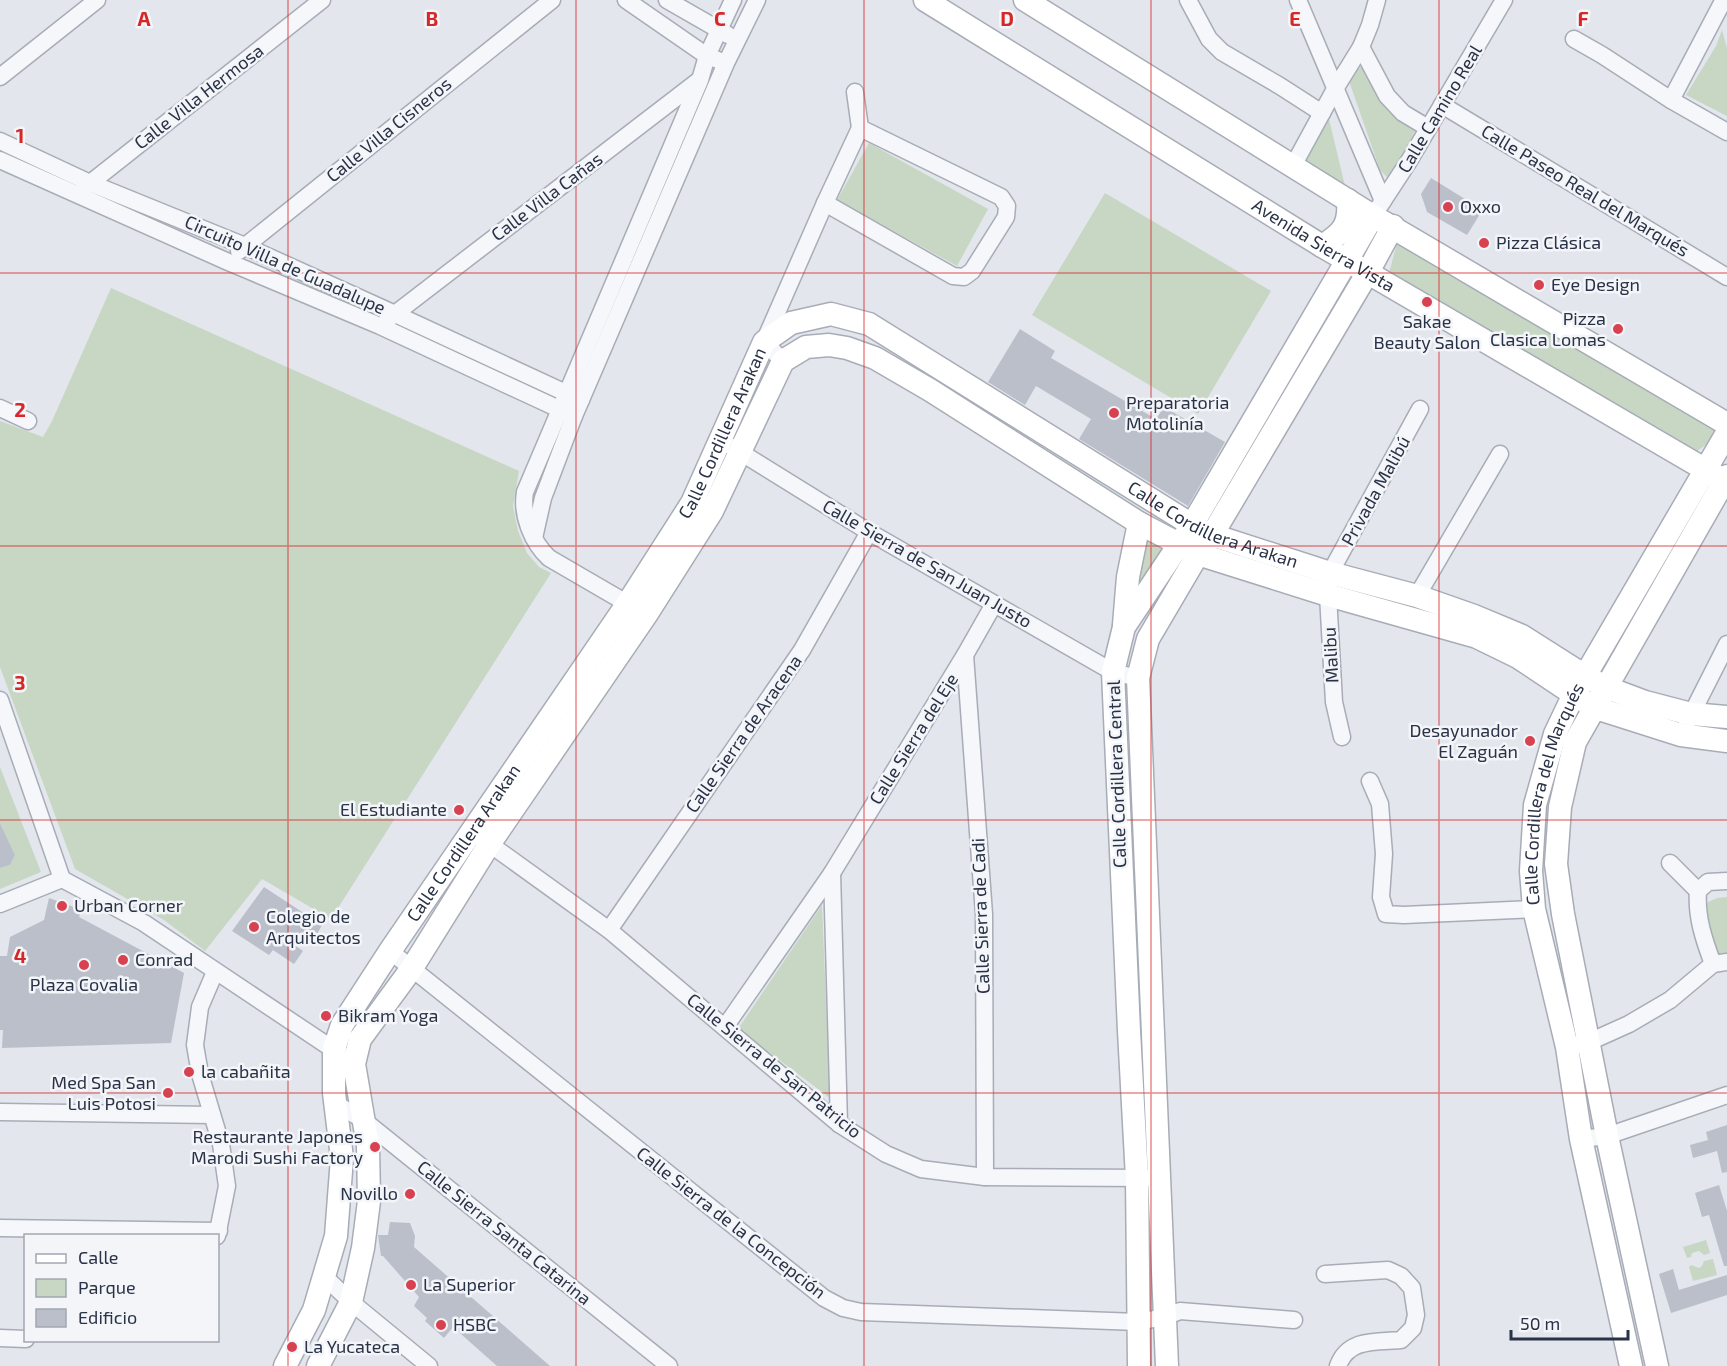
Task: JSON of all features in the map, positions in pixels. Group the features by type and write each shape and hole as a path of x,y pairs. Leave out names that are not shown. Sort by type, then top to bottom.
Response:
{"street":[{"path":"0,77 97,0"},
{"name":"Calle Villa Hermosa","path":"77,195 322,0"},
{"name":"Calle Villa Cisneros","path":"226,261 552,0"},
{"path":"626,0 707,56 726,63"},
{"path":"667,0 737,39"},
{"path":"571,405 700,80 707,56 733,0"},
{"path":"637,609 539,550 524,512 525,492 571,405 737,39 757,0"},
{"name":"Avenida Sierra Vista","path":"925,0 1322,246 1721,477"},
{"path":"1025,0 1348,200 1389,220 1727,424"},
{"path":"1298,0 1398,239 1390,246 1384,259 1383,270 1367,272"},
{"path":"1293,166 1361,46 1377,0"},
{"name":"Calle Camino Real","path":"1389,220 1428,128 1504,0"},
{"path":"1190,1 1209,39 1222,52 1322,113"},
{"path":"1671,100 1720,4"},
{"path":"1574,39 1727,132"},
{"path":"1361,46 1388,96 1403,112 1428,128"},
{"path":"700,80 716,87"},
{"name":"Calle Villa Cañas","path":"380,326 700,80"},
{"path":"783,361 764,342 860,128 855,92"},
{"name":"Calle Paseo Real del Marqués","path":"1442,105 1727,277"},
{"path":"825,203 953,276 964,277 972,271 1006,217 1007,206 1001,197 860,128"},
{"name":"Circuito Villa de Guadalupe","path":"0,141 90,183 245,246 395,314 571,405"},
{"name":"Circuito Villa de Guadalupe","path":"0,160 226,261 571,405"},
{"path":"1322,246 1341,232 1347,223 1348,200"},
{"name":"Calle Cordillera Central","path":"1167,1366 1164,1317 1129,1031 1113,672 1124,627 1202,530 1367,272 1389,220"},
{"name":"Calle Cordillera Arakan","path":"637,609 692,503 764,342 791,323 831,315 868,324 1202,530 1330,573 1417,596 1522,636 1580,685 1593,707 1681,735 1727,741"},
{"name":"Calle Cordillera Arakan","path":"285,1366 314,1310 336,1236 342,1158 334,1093 334,1049 342,1025 390,951 481,838 637,609 712,512 783,361 806,347 829,345 847,348 875,358 930,390 1139,523 1188,550 1329,596 1477,637 1580,685 1605,687 1645,702 1692,714 1727,717"},
{"path":"0,408 28,421"},
{"name":"Privada Malibú","path":"1330,573 1420,409"},
{"name":"Calle Cordillera del Marqués","path":"1657,1366 1607,1136 1563,914 1556,864 1560,807 1575,742 1721,477 1727,433"},
{"name":"Calle Sierra de San Juan Justo","path":"721,440 869,532 1113,672 1138,678"},
{"path":"1417,596 1500,454"},
{"name":"Calle Cordillera del Marqués","path":"1631,1366 1581,1139 1567,1047 1534,909 1531,871 1535,805 1555,734 1580,685 1721,477"},
{"path":"1124,627 1128,577 1139,523"},
{"name":"Calle Sierra de Aracena","path":"609,930 802,650 869,532"},
{"name":"Calle Cordillera Central","path":"1139,1366 1138,1322 1148,1178 1152,1030 1138,678 1148,639 1188,550"},
{"name":"Malibu","path":"1330,573 1334,702 1342,737"},
{"name":"Calle Sierra del Eje","path":"726,1027 832,873 966,655 994,604"},
{"path":"1681,735 1727,644"},
{"name":"Calle Sierra de Cadi","path":"966,655 984,914 985,1177"},
{"path":"0,700 62,879 144,923 354,1064"},
{"path":"1370,781 1380,804 1384,854 1381,897 1386,914 1534,909"},
{"name":"Calle Cordillera Arakan","path":"318,1366 351,1302 363,1248 369,1201 368,1146 354,1064 360,1039 412,968 481,838"},
{"name":"Calle Sierra de San Patricio","path":"481,838 609,930 839,1124 886,1154 921,1169 985,1177 1148,1178"},
{"path":"1670,863 1698,891"},
{"path":"832,873 839,1124"},
{"path":"0,904 62,879"},
{"path":"1567,1047 1589,1042 1629,1024 1670,1000 1720,963 1701,931 1697,902 1698,891 1708,882 1727,880"},
{"name":"Calle Sierra de la Concepción","path":"390,951 824,1298 843,1308 861,1312 1138,1322 1180,1311 1294,1320"},
{"path":"0,1228 218,1233 227,1186 221,1144 200,1074 195,1045 200,1007 215,972"},
{"path":"1129,1031 1152,1030"},
{"path":"1581,1139 1607,1136 1727,1095"},
{"name":"Calle Sierra Santa Catarina","path":"336,1104 362,1119 669,1366"},
{"path":"0,1112 212,1115"},
{"path":"1325,1274 1388,1270 1395,1273 1412,1288 1416,1315 1413,1328 1401,1340 1362,1343 1346,1351 1338,1366"},
{"path":"325,1277 351,1302 429,1366"},
{"path":"0,1338 24,1339"}],"green space":[{"path":"1722,30 1727,48 1727,116 1686,95 1716,46"},
{"path":"1363,65 1389,111 1415,131 1390,180 1380,170 1348,78"},
{"path":"1329,119 1345,186 1303,158"},
{"path":"869,143 988,209 957,266 837,200"},
{"path":"1105,193 1271,291 1198,414 1032,315"},
{"path":"1397,243 1722,434 1697,451 1389,273"},
{"path":"111,288 519,471 513,506 518,531 527,553 539,567 551,573 331,919 262,879 205,951 164,920 75,869 0,667 0,421 43,437"},
{"path":"1139,523 1179,545 1124,627"},
{"path":"0,767 41,872 0,889 0,868 10,865 15,855 0,823"},
{"path":"1727,897 1727,953 1717,956 1708,942 1704,904 1717,898"},
{"path":"822,905 830,1098 738,1029"},
{"path":"1706,1240 1710,1253 1704,1255 1699,1251 1687,1258 1683,1247"},
{"path":"1713,1259 1717,1275 1693,1281 1689,1267 1691,1265 1699,1268 1704,1261"}],"building":[{"name":"Oxxo","path":"1431,178 1478,207 1480,214 1467,235 1427,212 1421,194"},
{"name":"Preparatoria Motolinía","path":"1020,329 1055,351 1051,358 1156,419 1164,407 1225,442 1188,506 1079,439 1091,419 1036,386 1025,405 988,382"},
{"path":"0,823 15,855 10,865 0,868"},
{"name":"Colegio de Arquitectos","path":"264,887 322,925 316,936 283,937 303,951 294,964 273,950 269,955 232,931"},
{"name":"Plaza Covalia","path":"49,898 82,910 79,917 184,973 171,1043 2,1048 0,956 7,956 10,937 44,920"},
{"path":"1727,1125 1727,1172 1722,1173 1717,1151 1693,1158 1690,1145 1708,1140 1706,1132"},
{"path":"1719,1185 1727,1211 1727,1266 1724,1266 1709,1215 1702,1217 1695,1193"},
{"path":"390,1222 410,1223 415,1236 414,1247 550,1366 497,1366 453,1327 444,1338 425,1321 427,1318 414,1306 419,1297 381,1256 378,1235 388,1235"},
{"path":"1673,1269 1679,1290 1727,1275 1727,1295 1671,1313 1659,1274"}],"place":[{"name":"Oxxo","path":"1448,207"},
{"name":"Pizza Clásica","path":"1484,243"},
{"name":"Eye Design","path":"1539,285"},
{"name":"Sakae Beauty Salon","path":"1427,302"},
{"name":"Pizza Clasica Lomas","path":"1618,329"},
{"name":"Preparatoria Motolinía","path":"1114,413"},
{"name":"Desayunador El Zaguán","path":"1530,741"},
{"name":"El Estudiante","path":"459,810"},
{"name":"Urban Corner","path":"62,906"},
{"name":"Colegio de Arquitectos","path":"254,927"},
{"name":"Conrad","path":"123,960"},
{"name":"Plaza Covalia","path":"84,965"},
{"name":"Bikram Yoga","path":"326,1016"},
{"name":"la cabañita","path":"189,1072"},
{"name":"Med Spa San Luis Potosi","path":"168,1093"},
{"name":"Restaurante Japones Marodi Sushi Factory","path":"375,1147"},
{"name":"Novillo","path":"410,1194"},
{"name":"La Superior","path":"411,1285"},
{"name":"HSBC","path":"441,1325"},
{"name":"La Yucateca","path":"292,1347"}]}
